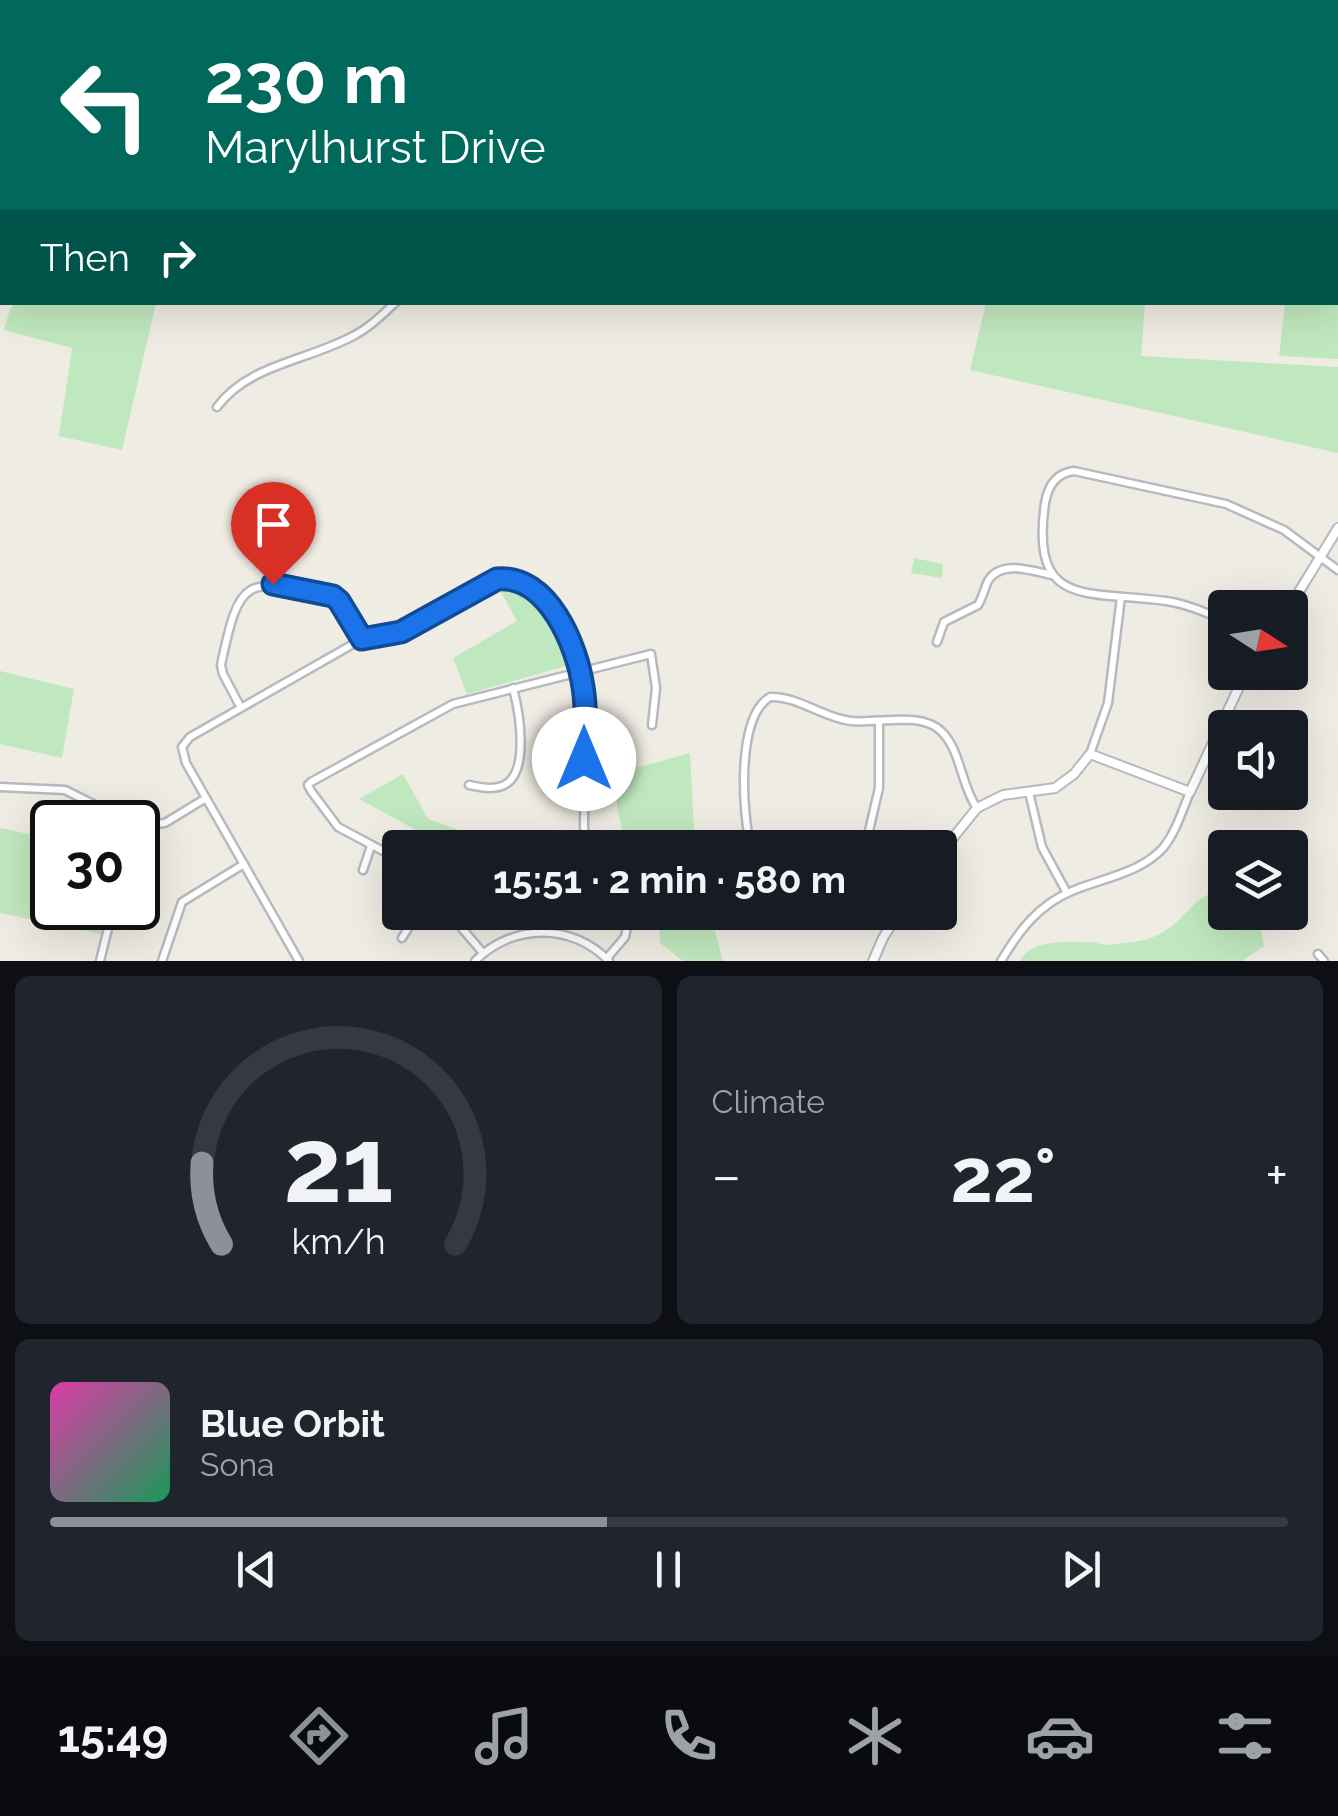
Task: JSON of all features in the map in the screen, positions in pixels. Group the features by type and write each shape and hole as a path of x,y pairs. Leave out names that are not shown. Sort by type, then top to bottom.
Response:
{"street":[{"path":"217,407 244,379 350,338 393,305"},
{"path":"1208,615 1176,603 1077,592 1063,586 1045,562 1042,545 1046,501 1058,476 1074,471 1226,504 1272,524 1338,570"},
{"path":"1301,590 1338,528"},
{"path":"938,642 946,614 978,605 988,582 1002,569 1053,575"},
{"path":"300,961 182,756 182,747 190,737 362,639 401,632 500,578 517,580 536,590 570,641 580,671 584,698 584,830"},
{"path":"242,708 222,674 221,665 235,606 248,592 273,584 333,596 362,639"},
{"path":"957,833 977,808 1003,795 1051,789 1065,782 1090,754 1108,704 1121,597"},
{"path":"382,851 338,826 308,786 430,714 470,698 651,654 656,688 652,725"},
{"path":"469,786 496,788 510,782 516,772 520,723 513,688"},
{"path":"1000,961 1032,917 1067,893 1124,873 1156,854 1174,832 1238,690"},
{"path":"746,830 745,764 754,714 770,696 841,720 924,722 942,731 977,808"},
{"path":"870,830 880,788 880,722"},
{"path":"1090,754 1190,792"},
{"path":"0,787 64,790 84,800"},
{"path":"1029,792 1042,848 1067,893"},
{"path":"160,823 206,798"},
{"path":"363,870 371,846"},
{"path":"162,961 182,902 244,864"},
{"path":"100,961 108,930"},
{"path":"402,938 407,930"},
{"path":"463,930 483,954"},
{"path":"476,961 510,938 542,932 573,936 608,959 624,939 626,930"},
{"path":"873,961 888,930"}],"green space":[{"path":"13,305 156,305 122,450 59,436 72,348 4,330"},
{"path":"986,305 1145,305 1141,356 1338,367 1338,453 970,370"},
{"path":"1285,305 1338,305 1338,359 1279,356"},
{"path":"914,558 943,564 942,578 911,573"},
{"path":"497,585 524,592 536,601 562,638 570,665 467,694 453,658 517,621"},
{"path":"0,671 74,689 62,758 0,744"},
{"path":"690,753 694,830 622,830 616,767 640,767"},
{"path":"403,774 428,819 460,830 416,830 359,799"},
{"path":"0,828 30,834 30,919 0,913"},
{"path":"1208,894 1208,930 1261,930 1264,946 1242,961 1020,961 1034,948 1053,943 1110,945 1145,940 1172,926"},
{"path":"660,930 715,930 723,961 683,961 660,943"}],"route":[{"path":"273,584 333,596 362,639 401,632 497,579 514,579 529,585 558,621 578,663 584,698 584,759"}]}
